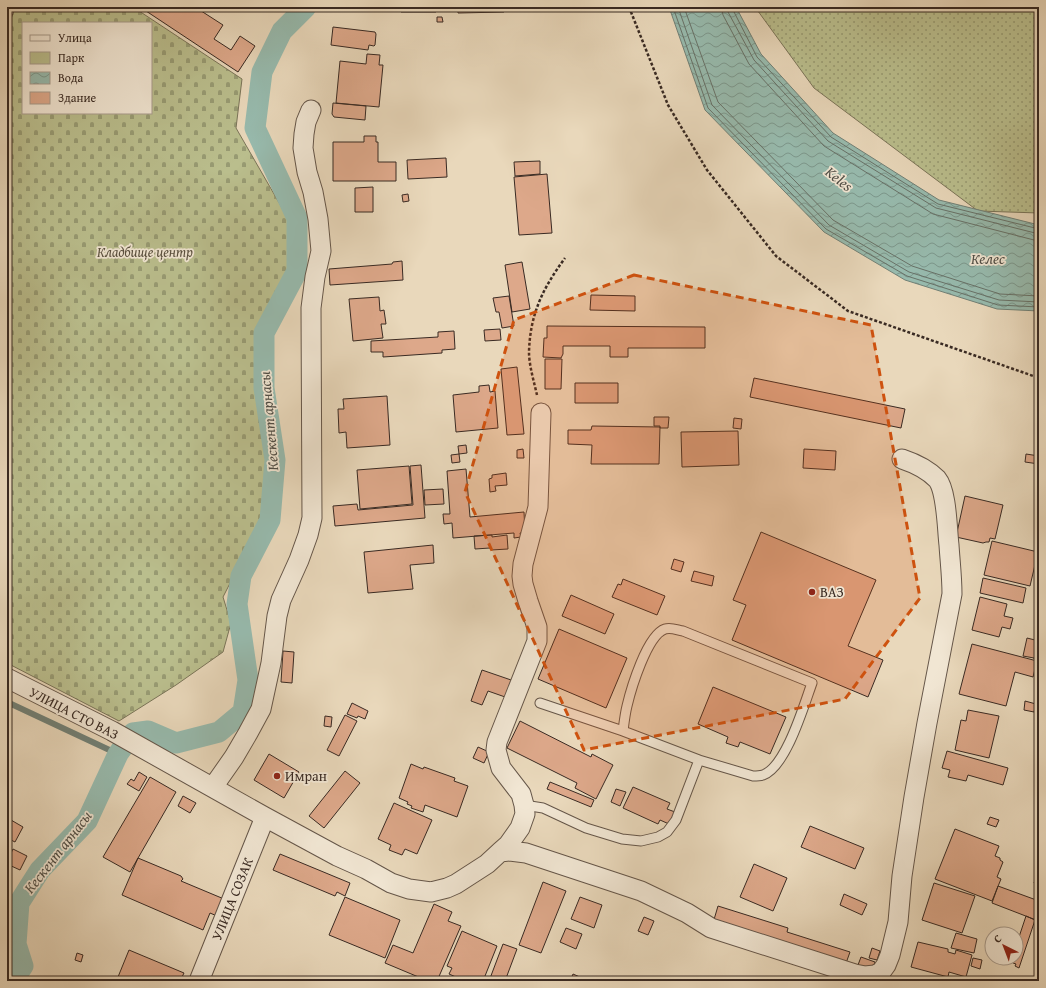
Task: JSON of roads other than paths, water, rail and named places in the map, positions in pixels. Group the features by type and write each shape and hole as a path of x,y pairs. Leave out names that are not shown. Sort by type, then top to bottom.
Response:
{"street":[{"path":"213,788 234,757 261,709 271,663 277,616 281,600 299,560 308,535 312,518 311,308 320,251 318,219 303,148 306,122 311,110"},
{"path":"524,805 521,794 501,768 496,750 497,742 537,641 537,627 528,601 522,576 523,564 538,507 542,413"},
{"path":"500,852 510,851 526,853 641,891 687,913 711,928 855,974 865,976 874,975 881,972 890,955 898,922 902,876 914,797 952,594 946,508 942,489 937,479 927,471 912,462 902,459"},
{"name":"УЛИЦА СТО ВАЗ","path":"7,678 112,731 265,818 337,856 366,869 391,883 409,889 431,892 448,888 487,864 508,844 520,828 525,814 524,805"},
{"name":"УЛИЦА СОЗАК","path":"199,981 265,818"}],"lane":[{"path":"7,15 10,7"},
{"path":"540,703 623,731 699,760 753,776 762,776 778,763 786,749 812,683 683,631 671,628 664,629 657,635 650,645 637,671 627,707 623,731"},
{"path":"524,805 543,808 586,828 622,839 641,841 658,837 667,832 676,820 699,760"}],"water":[{"name":"Келес","path":"669,7 736,7 761,54 833,133 939,200 1039,225 1039,311 997,309 905,280 824,232 705,110"}],"waterway":[{"name":"Кескент арнасы","path":"13,981 23,966 16,944 19,903 40,870 87,821 118,754 133,733 148,731 176,743 219,732 243,712 248,680 237,604 241,576 270,520 275,460 264,388 264,333 297,271 297,218 255,128 262,72 282,31 306,7"},
{"path":"7,702 118,754"}],"place":[{"name":"ВАЗ","path":"812,592"},
{"name":"Имран","path":"277,776"}],"water label":[{"name":"Keles","path":"839,179"}],"park label":[{"name":"Кладбище центр","path":"145,252"}]}
